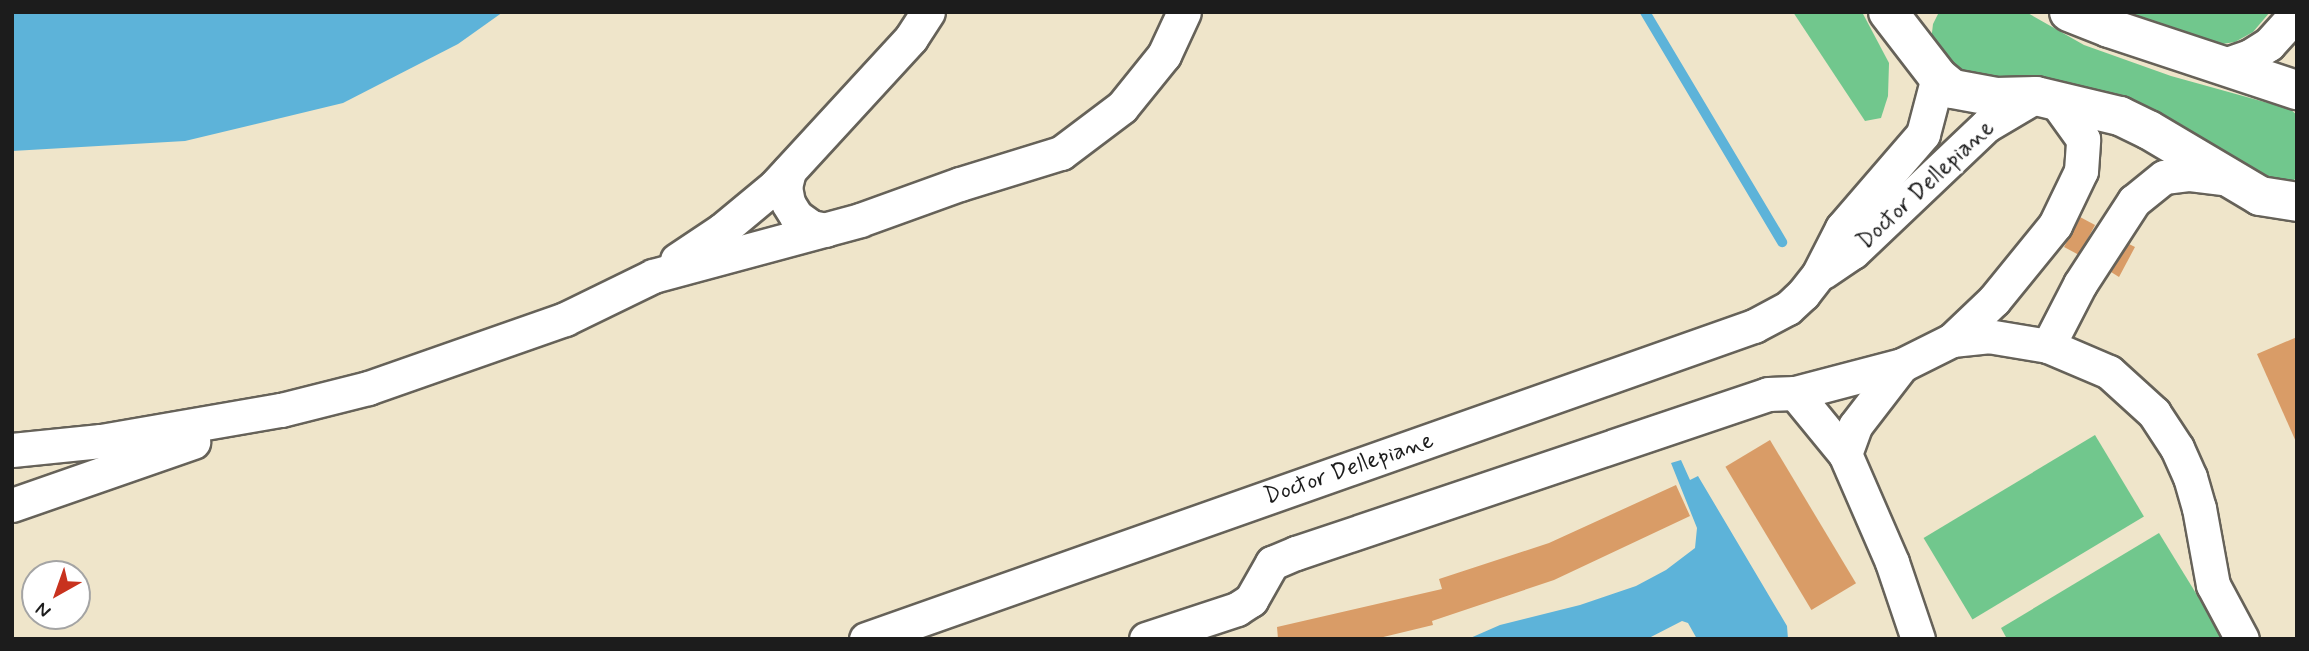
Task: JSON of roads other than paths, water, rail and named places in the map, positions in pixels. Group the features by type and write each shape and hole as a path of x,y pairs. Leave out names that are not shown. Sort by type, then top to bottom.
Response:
{"street":[{"path":"12,505 281,411 368,388 469,354 565,319 653,276 722,230 789,171 911,38 928,12"},
{"path":"653,276 826,230 1060,153 1122,107 1164,55 1184,12"},
{"path":"1888,12 1920,29 1938,77 1953,89 1969,94 2046,98 2120,116 2149,130 2225,178 2260,196 2297,202"},
{"path":"2069,12 2109,29 2297,90"},
{"path":"2224,65 2250,56 2269,44 2297,13"},
{"name":"Doctor Dellepiane","path":"1818,275 1842,228 1923,134 1938,77"},
{"path":"1146,639 1237,609 1251,600 1272,563 1296,553 1768,394 1795,393 1902,365 1952,340 1994,300 2044,241 2081,171 2083,139 2046,98"},
{"name":"Doctor Dellepiane","path":"866,639 1754,326 1788,308 1818,275 1853,252 1987,125 2046,98"},
{"path":"789,171 785,187 788,203 796,216 811,227 826,230"},
{"path":"2048,346 2080,284 2134,201 2164,177 2190,174 2225,178"},
{"path":"1952,340 1987,336 2048,346 2109,372 2154,413 2177,448 2199,508 2213,584 2242,639"},
{"path":"1846,454 1855,426 1902,365"},
{"path":"1795,393 1846,454 1892,562 1918,639"},
{"path":"12,450 101,442 281,411"}],"water":[{"path":"12,12 503,12 458,44 343,103 185,141 12,151"},
{"path":"1681,460 1690,480 1698,476 1787,626 1788,639 1697,639 1688,623 1682,621 1647,639 1468,639 1500,625 1580,605 1636,586 1666,570 1695,548 1697,528 1671,463"}],"waterway":[{"path":"1645,12 1782,242"}]}
